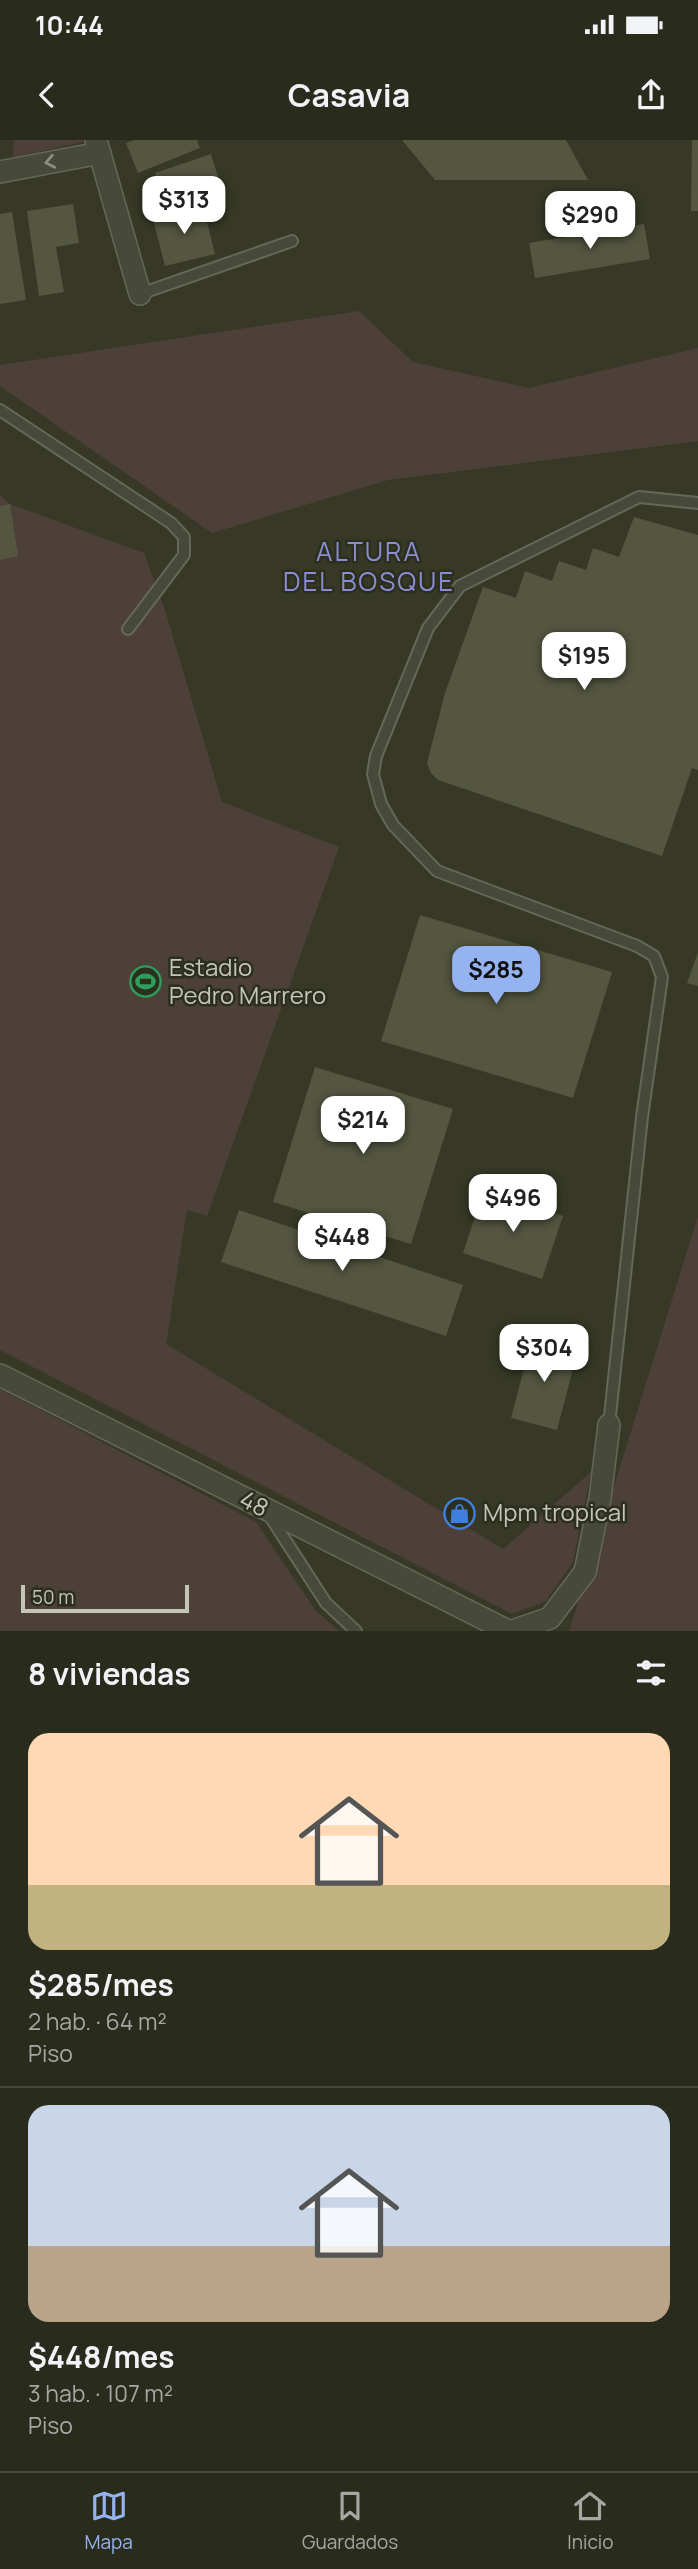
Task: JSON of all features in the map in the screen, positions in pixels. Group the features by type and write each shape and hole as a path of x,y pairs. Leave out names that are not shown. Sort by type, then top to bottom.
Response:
{"street":[{"path":"0,172 98,146 140,294"},
{"name":"48","path":"0,1375 510,1631 550,1618 585,1572 600,1498 609,1425"}],"lane":[{"path":"140,294 292,241"},
{"path":"0,410 171,523 184,537 184,555 128,629"},
{"path":"609,1425 642,1117 662,976 653,956 637,946 437,871 393,825 382,804 373,774 376,756 428,628 460,586 639,497 698,503"},
{"path":"265,1510 326,1603 356,1631"}],"shaded area":[{"path":"14,140 88,140 89,141 13,157"},
{"path":"359,311 413,362 529,388 698,348 698,441 388,480 212,533 0,386 0,365"},
{"name":"Estadio Pedro Marrero","path":"0,495 10,504 144,553 165,610 222,802 339,847 207,1216 187,1210 166,1344 503,1549 591,1472 573,1562 546,1601 512,1614 0,1350"},
{"path":"698,1216 698,1631 569,1631"},
{"path":"0,1389 256,1522 315,1610 339,1631 0,1631"}],"building":[{"path":"134,140 197,140 200,148 138,173 126,143"},
{"path":"402,140 566,140 588,180 435,180"},
{"path":"692,140 698,140 698,211 691,211"},
{"path":"211,154 220,183 164,201 155,173"},
{"path":"73,204 79,243 56,247 64,292 39,296 27,211"},
{"path":"203,206 215,254 165,266 153,219"},
{"path":"12,212 26,300 0,304 0,214"},
{"path":"644,224 650,259 535,278 529,243"},
{"path":"10,504 18,556 0,560 0,506"},
{"path":"634,517 698,535 698,770 692,768 662,856 438,780 427,763 445,693 483,587 516,598 525,571 552,581 559,561 586,570 593,548 619,557"},
{"path":"420,915 612,972 573,1098 381,1041"},
{"path":"698,952 698,986 687,983"},
{"path":"315,1067 453,1109 411,1244 273,1202"},
{"path":"484,1190 563,1216 542,1279 463,1253"},
{"path":"239,1210 463,1285 446,1336 221,1262"},
{"path":"532,1338 578,1350 557,1430 511,1418"}],"place":[{"name":"Estadio Pedro Marrero","path":"146,982"},
{"name":"Mpm tropical","path":"460,1513"}],"district":[{"name":"ALTURA DEL BOSQUE","path":"369,567"}]}
